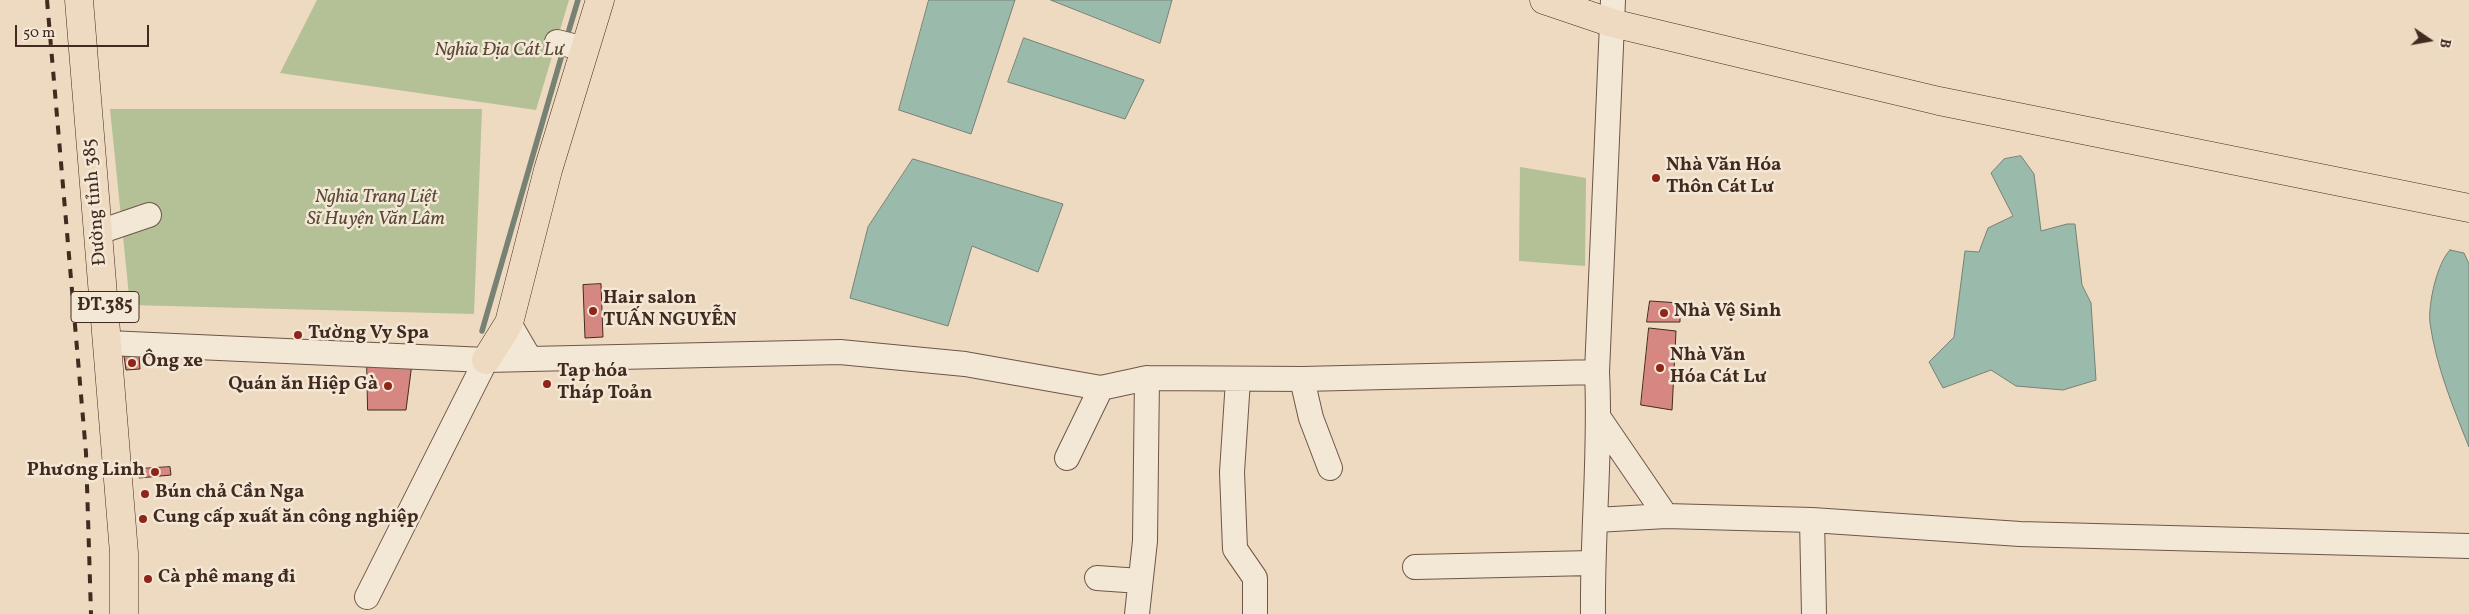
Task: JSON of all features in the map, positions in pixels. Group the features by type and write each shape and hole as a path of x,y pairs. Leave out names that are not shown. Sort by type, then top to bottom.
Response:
{"main road":[{"name":"Đường tỉnh 385","path":"79,0 124,553 124,614"},
{"path":"486,360 509,323 541,196 600,0"},
{"path":"1544,0 1612,12 1939,101 2469,208"}],"street":[{"path":"1593,614 1592,563 1596,520 1599,418 1597,372 1608,264 1612,12"},
{"path":"556,42 584,50"},
{"path":"99,232 149,215"},
{"path":"509,323 530,359"},
{"path":"108,343 486,360 840,352 965,364 1100,388 1147,378 1238,380 1597,372"},
{"path":"367,597 486,360"},
{"path":"1137,614 1145,541 1147,378"},
{"path":"1302,379 1311,418 1330,468"},
{"path":"1238,380 1232,472 1235,549 1255,578 1255,614"},
{"path":"1067,458 1100,388"},
{"path":"1599,418 1666,516"},
{"path":"1596,520 1666,516 1812,520 2020,534 2469,546"},
{"path":"1812,520 1814,614"},
{"path":"1415,567 1592,563"},
{"path":"1096,578 1140,581"}],"green space":[{"name":"Nghĩa Địa Cát Lư","path":"317,0 569,0 536,110 280,73"},
{"name":"Nghĩa Trang Liệt Sĩ Huyện Văn Lâm","path":"110,109 482,109 474,314 130,305"},
{"path":"1520,167 1586,178 1585,266 1519,261"}],"shaded area":[{"path":"929,0 1015,0 971,134 899,110"},
{"path":"1051,0 1172,0 1160,43"},
{"path":"1024,38 1144,80 1125,119 1008,82"},
{"path":"2021,156 2034,174 2041,231 2067,224 2075,224 2082,285 2091,303 2096,380 2063,390 2016,386 1991,370 1943,388 1929,362 1954,337 1965,251 1979,252 1988,228 2013,216 1991,173 2004,159"},
{"path":"913,159 1063,204 1038,272 972,246 948,326 850,298 868,227"},
{"path":"2450,250 2464,253 2469,264 2469,447 2441,371 2430,323 2430,305 2434,284 2441,264"}],"building":[{"name":"Hair salon TUẤN NGUYỄN","path":"601,284 603,337 585,338 583,285"},
{"name":"Nhà Vệ Sinh","path":"1650,301 1680,303 1680,322 1647,322"},
{"name":"Nhà Văn Hóa Cát Lư","path":"1649,328 1676,331 1672,410 1641,405"},
{"name":"Ông xe","path":"139,355 140,369 126,370 124,356"},
{"name":"Quán ăn Hiệp Gà","path":"367,362 412,363 406,410 368,410"},
{"name":"Phương Linh","path":"170,467 171,475 139,478 139,469"}],"waterway":[{"path":"569,30 578,0"},
{"path":"482,331 561,58"}],"railway":[{"path":"47,0 86,453 91,614"}],"place":[{"name":"Nhà Văn Hóa Thôn Cát Lư","path":"1656,178"},
{"name":"Hair salon TUẤN NGUYỄN","path":"593,311"},
{"name":"Nhà Vệ Sinh","path":"1664,313"},
{"name":"Tường Vy Spa","path":"298,335"},
{"name":"Ông xe","path":"132,363"},
{"name":"Nhà Văn Hóa Cát Lư","path":"1660,368"},
{"name":"Tạp hóa Tháp Toản","path":"547,384"},
{"name":"Quán ăn Hiệp Gà","path":"388,386"},
{"name":"Phương Linh","path":"155,472"},
{"name":"Bún chả Cần Nga","path":"145,494"},
{"name":"Cung cấp xuất ăn công nghiệp","path":"143,519"},
{"name":"Cà phê mang đi","path":"148,579"}]}
